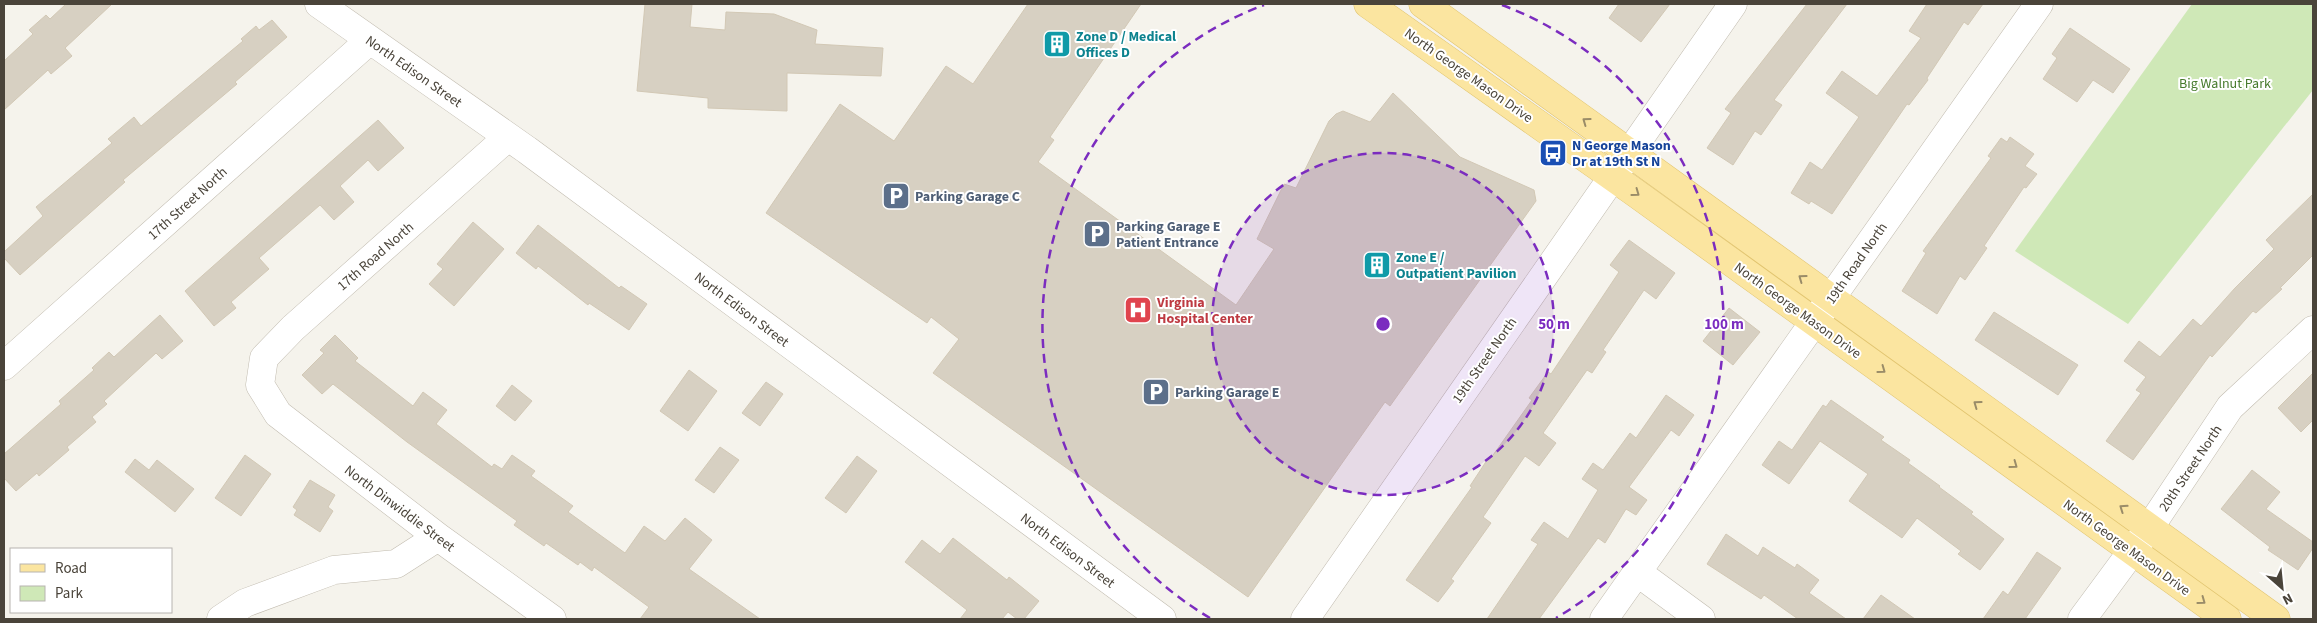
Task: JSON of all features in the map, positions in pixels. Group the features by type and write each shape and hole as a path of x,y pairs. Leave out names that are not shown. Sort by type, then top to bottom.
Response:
{"main road":[{"name":"North George Mason Drive","path":"1368,4 1613,176 2227,619"},
{"name":"North George Mason Drive","path":"1423,4 2276,619"}],"street":[{"name":"North Edison Street","path":"319,4 508,137 1162,619"},
{"name":"19th Street North","path":"1304,619 1734,4"},
{"name":"19th Road North","path":"1604,619 2039,4"},
{"name":"17th Street North","path":"4,366 370,40"},
{"name":"17th Road North","path":"260,385 264,358 293,328 508,137"},
{"name":"20th Street North","path":"2082,619 2150,528 2230,407 2313,330"},
{"name":"North Dinwiddie Street","path":"260,385 278,414 438,537 552,619"},
{"path":"222,619 245,604 334,570 396,564 438,537"},
{"path":"1637,572 1701,619"}],"green space":[{"name":"Big Walnut Park","path":"2192,4 2313,4 2313,90 2128,324 2015,251"}],"building":[{"path":"66,4 112,4 65,48 72,56 51,74 48,70 4,110 4,61 33,34 29,30 46,15 50,19"},
{"path":"645,4 692,4 690,27 725,30 726,12 774,14 817,30 815,44 883,48 881,76 787,73 787,111 708,108 708,98 637,91"},
{"path":"1028,4 1141,4 1050,137 1054,140 1038,162 1236,305 1274,249 1257,239 1284,184 1296,188 1329,121 1336,114 1343,111 1370,122 1393,93 1460,157 1534,190 1536,201 1390,406 1385,402 1248,597 933,373 959,339 931,317 927,323 766,213 840,104 894,141 946,66 973,84"},
{"path":"1619,4 1670,4 1641,42 1609,18"},
{"path":"1807,4 1847,4 1774,100 1782,105 1761,135 1755,131 1733,165 1707,148 1731,113 1725,109"},
{"path":"1927,4 1983,4 1968,25 1964,22 1927,78 1928,80 1909,105 1907,104 1832,214 1811,201 1809,204 1791,193 1810,162 1822,170 1859,117 1826,93 1842,71 1877,96 1921,38 1909,31"},
{"path":"272,20 287,37 235,82 237,84 123,180 125,182 20,275 4,258 4,252 43,216 36,207 112,143 108,139 134,117 141,126 243,41 241,39 256,26 259,30"},
{"path":"2070,28 2130,69 2113,93 2093,80 2077,102 2043,79 2057,58 2052,54"},
{"path":"378,120 404,148 378,171 368,160 340,186 354,202 334,220 320,205 259,258 269,269 231,302 236,308 214,326 185,291"},
{"path":"2010,137 2034,154 2025,166 2037,174 2026,188 2024,187 1984,246 1987,248 1965,280 1960,276 1937,314 1902,291 1926,253 1923,251 1991,158 1988,156 2001,138 2007,142"},
{"path":"2313,194 2313,255 2280,288 2282,289 2256,313 2253,311 2212,357 2210,355 2133,460 2106,441 2141,393 2136,390 2146,377 2124,361 2139,341 2160,357 2193,319 2201,326 2274,249 2266,240"},
{"path":"473,222 504,249 454,306 429,284 443,269 437,264"},
{"path":"538,225 619,288 621,286 647,304 629,330 589,303 588,305 538,266 536,269 516,253"},
{"path":"1629,240 1675,273 1656,299 1644,290 1603,350 1606,352 1592,373 1587,370 1543,433 1556,443 1539,466 1525,456 1483,517 1491,523 1451,579 1454,581 1438,602 1406,580 1472,487 1470,486 1489,457 1491,458 1532,400 1529,398 1548,372 1551,374 1619,272 1610,265"},
{"path":"1729,308 1760,332 1733,365 1703,341"},
{"path":"1994,312 2078,365 2058,395 1975,340"},
{"path":"160,315 183,341 162,359 156,353 104,401 107,404 92,417 96,422 67,447 69,450 39,476 37,473 16,491 4,478 4,454 61,404 59,401 94,370 92,368 109,352 114,357"},
{"path":"335,335 358,358 355,361 413,406 423,392 447,410 436,424 492,467 494,464 502,469 512,455 535,471 531,476 573,506 568,512 625,553 644,526 665,541 685,518 712,540 689,569 760,619 640,619 649,607 594,567 592,571 580,562 578,565 546,543 544,546 514,525 517,521 407,442 333,384 322,394 302,375 324,353 320,350"},
{"path":"689,370 717,391 688,431 660,411"},
{"path":"2313,373 2313,420 2301,432 2278,408"},
{"path":"766,382 783,394 760,426 742,413"},
{"path":"512,385 532,401 515,421 496,406"},
{"path":"1666,395 1694,415 1679,436 1671,430 1629,487 1647,500 1636,515 1626,509 1605,543 1598,538 1539,619 1487,619 1538,544 1531,540 1544,522 1568,539 1598,490 1582,479 1593,463 1603,470 1630,433 1636,438"},
{"path":"1831,400 1884,437 1881,440 1910,460 1908,463 1973,512 1971,514 2004,539 1980,570 1958,554 1961,551 1917,518 1902,538 1849,501 1868,474 1820,441 1789,484 1762,465 1779,441 1792,450 1823,405 1826,407"},
{"path":"720,447 739,460 714,493 695,480"},
{"path":"245,455 271,474 241,516 215,498"},
{"path":"857,456 877,471 846,513 825,498"},
{"path":"135,459 149,470 157,460 194,489 175,512 125,472"},
{"path":"2252,470 2280,492 2266,509 2313,542 2313,548 2298,570 2268,550 2270,547 2221,509"},
{"path":"310,480 335,495 328,507 333,511 320,532 294,515 297,510 293,507"},
{"path":"1726,534 1758,556 1763,547 1795,568 1797,564 1819,580 1809,593 1846,619 1798,619 1764,595 1761,599 1707,564"},
{"path":"953,538 1007,580 1009,577 1039,601 1024,619 1017,619 1008,612 1002,619 960,619 967,610 905,562 922,540 940,554"},
{"path":"2037,552 2061,568 2025,619 1983,619 2003,591 2008,595"},
{"path":"1881,595 1915,619 1863,619"}],"place":[{"name":"Zone D / Medical Offices D","path":"1057,44"},
{"name":"N George Mason Dr at 19th St N","path":"1553,153"},
{"name":"Parking Garage C","path":"896,196"},
{"name":"Parking Garage E Patient Entrance","path":"1097,234"},
{"name":"Zone E / Outpatient Pavilion","path":"1377,265"},
{"name":"Virginia Hospital Center","path":"1138,310"},
{"name":"Parking Garage E","path":"1156,392"}]}
